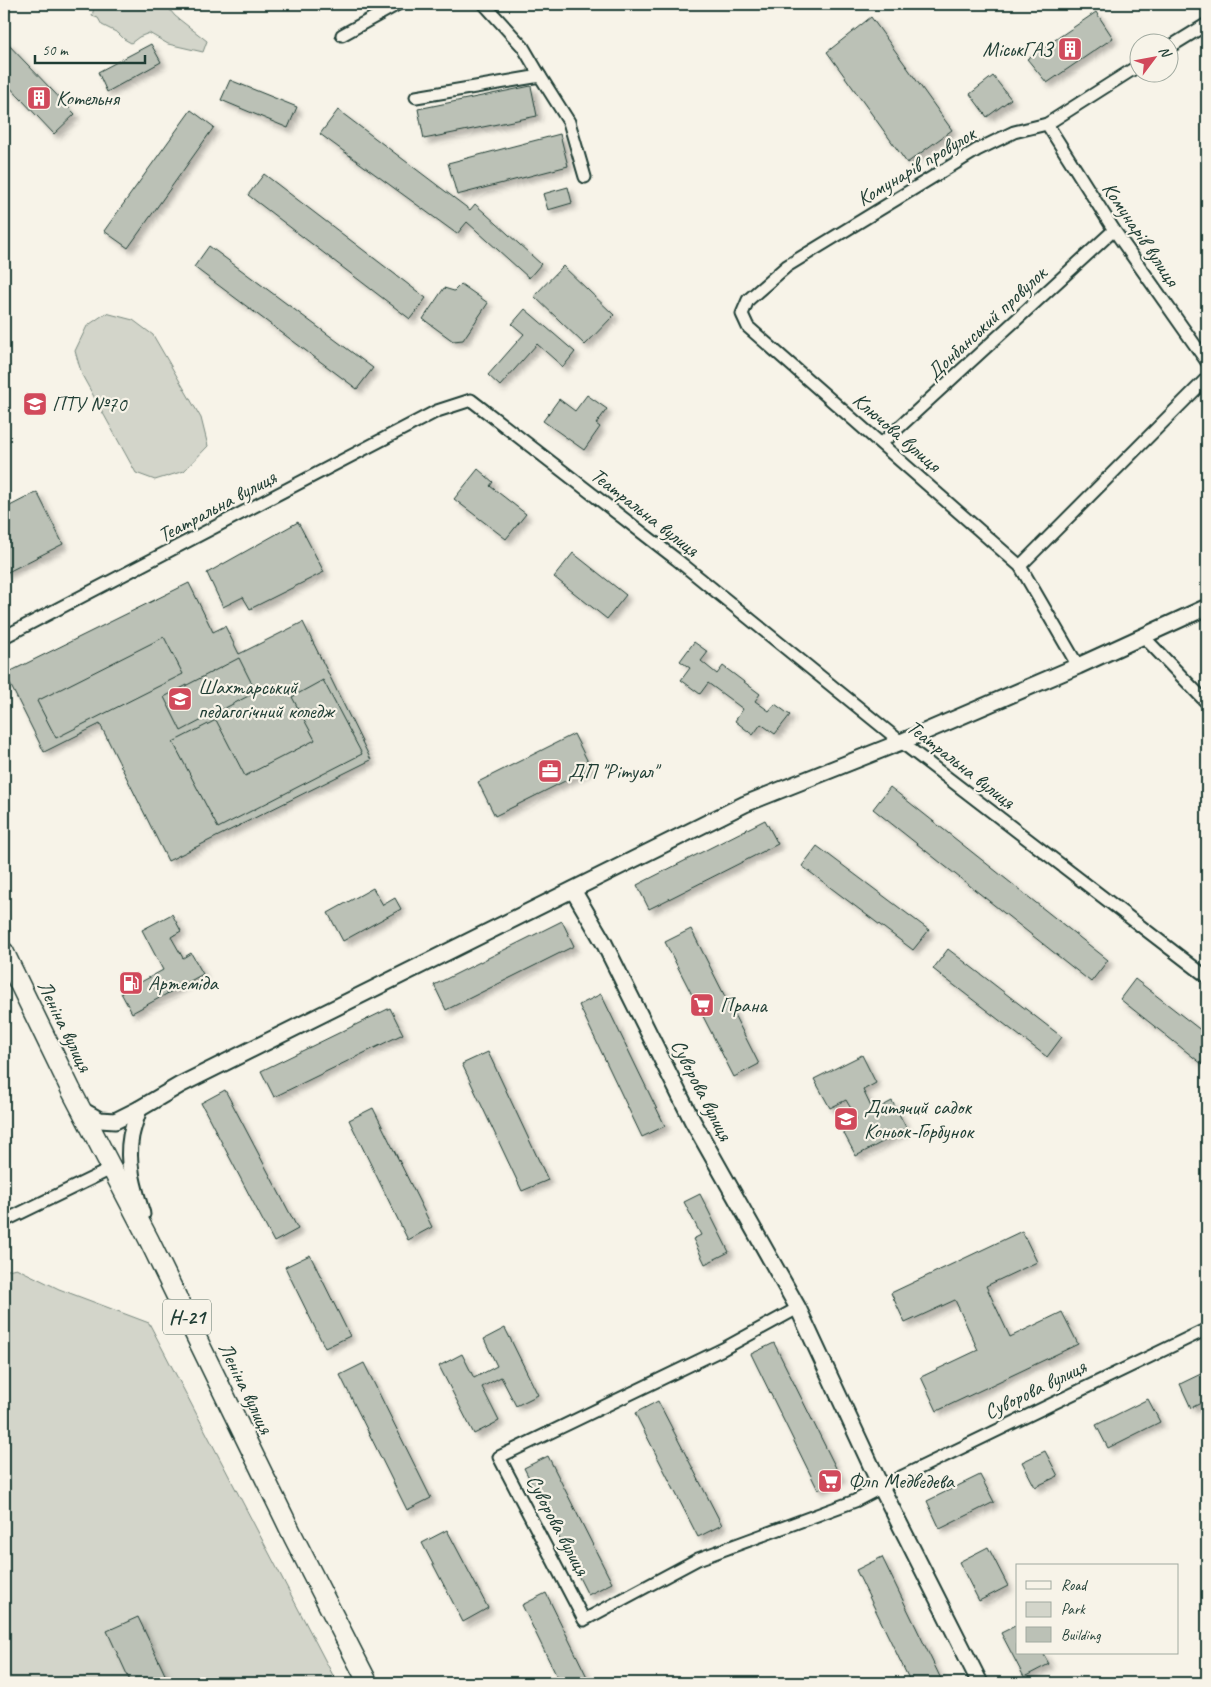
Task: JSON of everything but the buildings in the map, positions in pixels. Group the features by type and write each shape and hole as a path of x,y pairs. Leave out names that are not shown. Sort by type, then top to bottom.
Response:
{"main road":[{"name":"Леніна вулиця","path":"4,952 111,1169 149,1240 294,1538 368,1683"}],"street":[{"path":"342,35 398,4"},
{"path":"484,4 522,47 569,122 585,177"},
{"path":"1178,42 1207,24"},
{"name":"Комунарів провулок","path":"748,327 742,314 748,300 787,266 977,150 1014,132 1047,124 1128,72"},
{"path":"416,97 540,76"},
{"name":"Комунарів вулиця","path":"1047,124 1114,230 1207,362"},
{"name":"Донбанський провулок","path":"882,443 1114,230"},
{"name":"Ключова вулиця","path":"748,327 1020,566 1078,666"},
{"path":"1020,566 1207,378"},
{"name":"Театральна вулиця","path":"4,637 437,411 471,400 676,559 901,742 1207,977"},
{"path":"82,1110 100,1120 115,1121 188,1080 745,804 901,742 1078,666 1207,607"},
{"path":"1143,636 1207,703"},
{"name":"Суворова вулиця","path":"573,890 604,943 692,1120 798,1308 881,1487 980,1683"},
{"path":"139,1109 131,1136 129,1160 132,1183 149,1240"},
{"path":"4,1221 111,1169"},
{"name":"Суворова вулиця","path":"798,1308 723,1349 499,1457 584,1620 698,1559 855,1501 1207,1329"}],"green space":[{"path":"95,4 129,4 139,8 148,4 165,4 175,16 207,41 203,52 168,44 149,33 131,43 118,33 102,25 98,18 92,16"},
{"path":"106,313 133,320 153,335 201,418 208,446 184,471 155,480 136,473 82,375 75,351 87,326"},
{"path":"16,1268 59,1289 149,1323 337,1683 4,1683 4,1271"}],"place":[{"name":"МіськГАЗ","path":"1070,49"},
{"name":"Котельня","path":"39,98"},
{"name":"ПТУ №70","path":"35,404"},
{"name":"Шахтарський педагогічний коледж","path":"180,699"},
{"name":"ДП \"Рітуал\"","path":"550,771"},
{"name":"Артеміда","path":"131,983"},
{"name":"Прана","path":"702,1005"},
{"name":"Дитячий садок Коньок-Горбунок","path":"846,1119"},
{"name":"Флп Медведева","path":"830,1481"}]}
